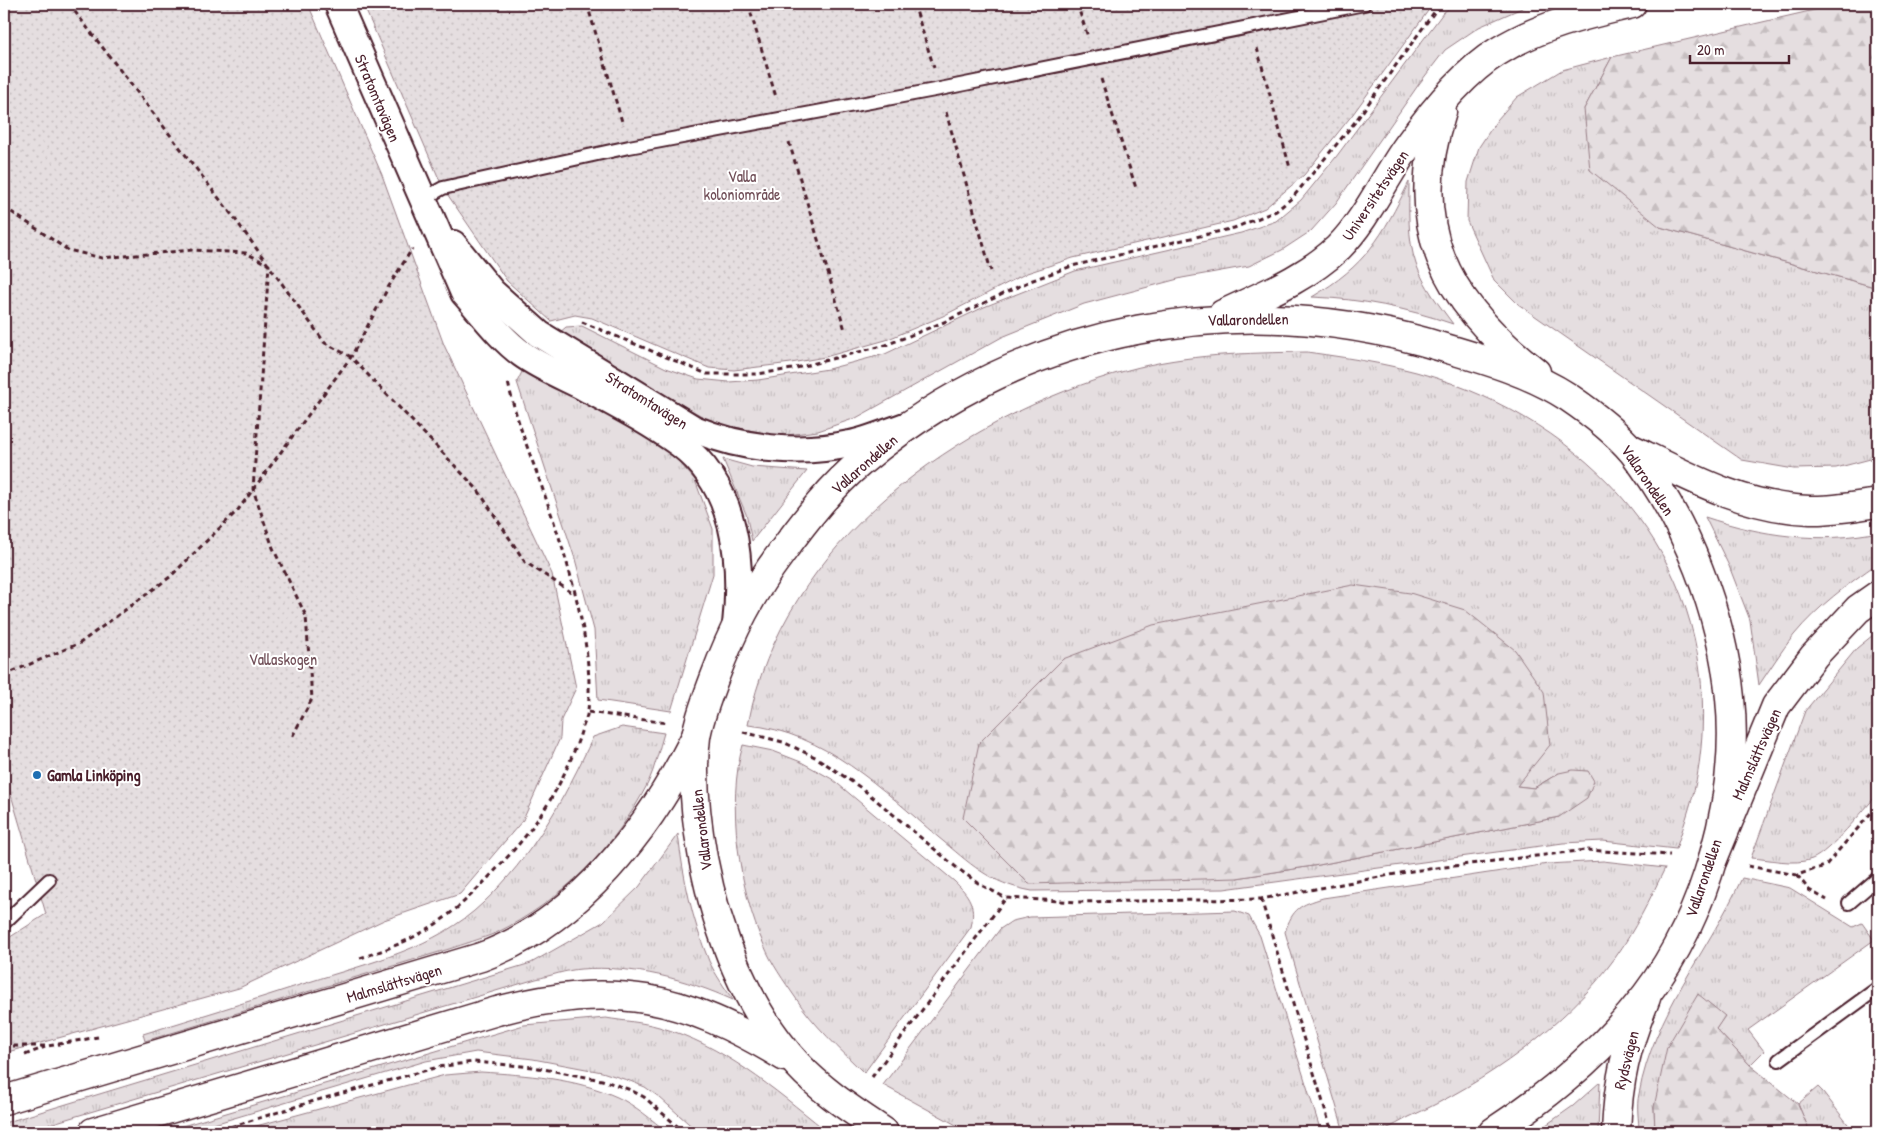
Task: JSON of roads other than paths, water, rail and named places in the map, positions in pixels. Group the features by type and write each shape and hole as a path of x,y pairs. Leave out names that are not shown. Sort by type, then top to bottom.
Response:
{"main road":[{"name":"Universitetsvägen","path":"1214,318 1276,290 1304,274 1336,249 1351,233 1406,148 1473,70 1496,52 1562,22 1632,4"},
{"name":"Universitetsvägen","path":"1445,101 1432,148 1429,202 1440,260 1460,296 1493,335 1514,355 1567,396"},
{"name":"Vallarondellen","path":"884,1132 840,1101 800,1068 753,1002 725,941 708,884 699,831 695,775 696,734 711,688 736,625 745,606 768,571 819,504 860,463 916,421 976,385 1030,362 1128,332 1185,321 1214,318 1306,319 1415,338 1524,374 1567,396 1630,448 1656,486 1692,555 1718,626 1730,698 1731,761 1721,824 1713,859 1686,927 1649,991 1620,1026 1576,1069 1520,1114 1493,1132"},
{"path":"1630,448 1740,498 1777,507 1810,510 1878,503"},
{"name":"Malmslättsvägen","path":"1713,859 1742,783 1776,706 1814,656 1832,636 1858,608 1878,596"},
{"name":"Malmslättsvägen","path":"4,1100 481,957 516,943 572,902 626,846 672,780 696,734"},
{"name":"Rydsvägen","path":"1616,1132 1622,1064 1633,1029 1649,991"},
{"path":"93,1132 497,1011 564,996 629,995 680,1007 729,1025 800,1068"},
{"path":"840,1101 866,1132"}],"street":[{"name":"Stratomtavägen","path":"338,4 464,293 489,322 521,354 633,414 681,445 701,464 720,491 729,512 738,570 739,598 736,625"},
{"name":"Stratomtavägen","path":"427,209 492,292 539,334 694,429 720,440 747,446 820,449 852,444 916,421"}],"lane":[{"path":"427,209 443,188 629,147 940,89 1364,4"},
{"path":"1848,903 1878,878"},
{"path":"4,923 49,880"},
{"path":"1779,1060 1878,988"}],"place":[{"name":"Gamla Linköping","path":"37,775"}],"park label":[{"name":"Valla koloniområde","path":"742,185"},
{"name":"Vallaskogen","path":"283,659"}]}
